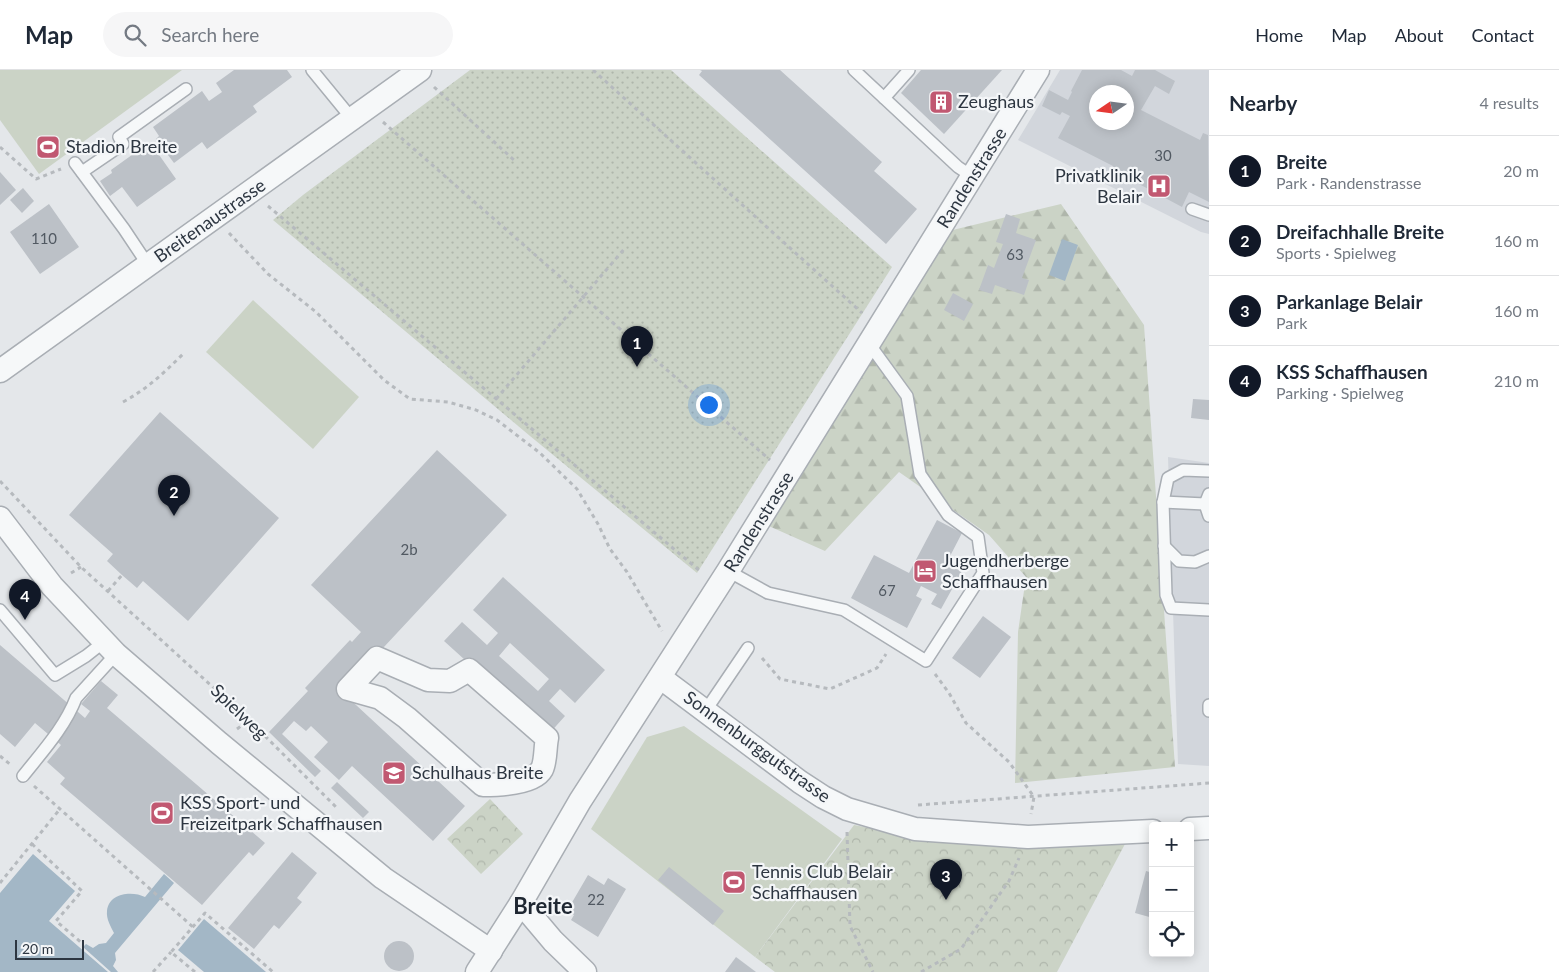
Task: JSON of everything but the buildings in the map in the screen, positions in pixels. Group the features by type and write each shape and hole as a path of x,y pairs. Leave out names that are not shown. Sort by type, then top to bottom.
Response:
{"street":[{"name":"Randenstrasse","path":"477,972 521,903 580,801 661,678 875,337 1038,70"},
{"name":"Breitenaustrasse","path":"0,371 419,71"},
{"name":"Spielweg","path":"0,518 52,586 110,647 219,743 382,878 490,951"},
{"path":"377,658 428,680 450,681 469,670 547,738 543,769 536,777 504,785 483,785 380,698 348,690 377,658"},
{"name":"Sonnenburggutstrasse","path":"661,678 800,782 823,797 847,809 915,829 1028,837 1149,830"},
{"path":"1194,829 1209,828"},
{"path":"521,903 552,941 585,972"}],"lane":[{"path":"312,70 360,114"},
{"path":"854,70 958,167 973,176"},
{"path":"884,98 909,70"},
{"path":"148,265 78,167 123,144 119,137 186,89"},
{"path":"1192,209 1209,215"},
{"path":"723,579 768,593 844,610 926,661 983,573 978,537 948,515 920,474 906,396 875,337"},
{"path":"1209,471 1183,470 1168,478 1163,502 1166,595 1171,608 1209,610"},
{"path":"1163,502 1207,499 1209,516"},
{"path":"1164,546 1179,561 1195,562 1209,556"},
{"path":"0,610 56,675 86,656 110,647"},
{"path":"24,776 50,743 76,698 110,647"},
{"path":"706,710 748,648"},
{"path":"1209,705 1209,711"}],"path":[{"path":"593,70 875,337"},
{"path":"419,71 515,161"},
{"path":"360,114 582,297 788,475"},
{"path":"0,148 36,179 78,167"},
{"path":"252,192 496,399 723,579"},
{"path":"214,218 268,274 316,312 384,380 410,399 448,402 476,410 497,420 540,453 578,489 610,549 627,572 675,654"},
{"path":"496,399 625,248"},
{"path":"123,402 141,392 158,379 183,354"},
{"name":"Spielweg","path":"0,481 81,567 249,720 339,810"},
{"path":"108,591 122,575"},
{"path":"762,658 780,679 830,689 877,668 894,642"},
{"path":"926,661 949,693 966,723 1009,762 1034,797"},
{"path":"0,756 193,927"},
{"path":"913,806 1209,783"},
{"path":"0,883 60,809"},
{"path":"847,809 850,926 873,972"},
{"path":"921,972 961,949 1009,881 1028,837"},
{"path":"32,844 82,891 56,921 82,944"},
{"path":"154,972 204,913 273,972"},
{"path":"171,952 195,972"}],"shaded area":[{"name":"Privatklinik Belair","path":"1060,70 1209,70 1209,234 1201,232 1018,140"},
{"path":"1168,457 1209,463 1209,766 1178,764"}],"green space":[{"name":"Stadion Breite","path":"0,70 182,70 39,174 0,120"},
{"path":"470,70 671,70 892,267 697,573 530,436 273,220 303,195"},
{"path":"1061,204 1144,325 1175,767 1015,783 1018,632 1026,577 989,535 899,472 825,551 760,522 936,234"},
{"path":"253,300 359,397 313,449 206,352"},
{"name":"Tennis Club Belair Schaffhausen","path":"684,726 842,839 755,957 591,829 647,737"},
{"path":"490,799 523,834 481,874 447,839"},
{"path":"854,825 916,837 1125,844 1057,972 775,972 755,957"}],"water":[{"path":"1062,239 1078,245 1065,281 1049,275"},
{"path":"33,854 75,891 49,921 108,972 0,972 0,893"},
{"path":"164,874 174,883 115,953 116,960 113,966 118,972 111,972 83,947 86,944 93,948 99,944 106,943 114,933 107,914 112,900 128,894 145,897"},
{"path":"204,919 266,972 204,972 178,950"}],"place":[{"name":"Zeughaus","path":"941,102"},
{"name":"Stadion Breite","path":"48,147"},
{"name":"Privatklinik Belair","path":"1159,186"},
{"name":"Breite","path":"637,367"},
{"name":"Dreifachhalle Breite","path":"174,516"},
{"name":"Jugendherberge Schaffhausen","path":"925,571"},
{"name":"KSS Schaffhausen","path":"25,620"},
{"name":"Schulhaus Breite","path":"394,773"},
{"name":"KSS Sport- und Freizeitpark Schaffhausen","path":"162,813"},
{"name":"Tennis Club Belair Schaffhausen","path":"734,882"},
{"name":"Parkanlage Belair","path":"946,900"}],"district":[{"name":"Breite","path":"543,906"}]}
